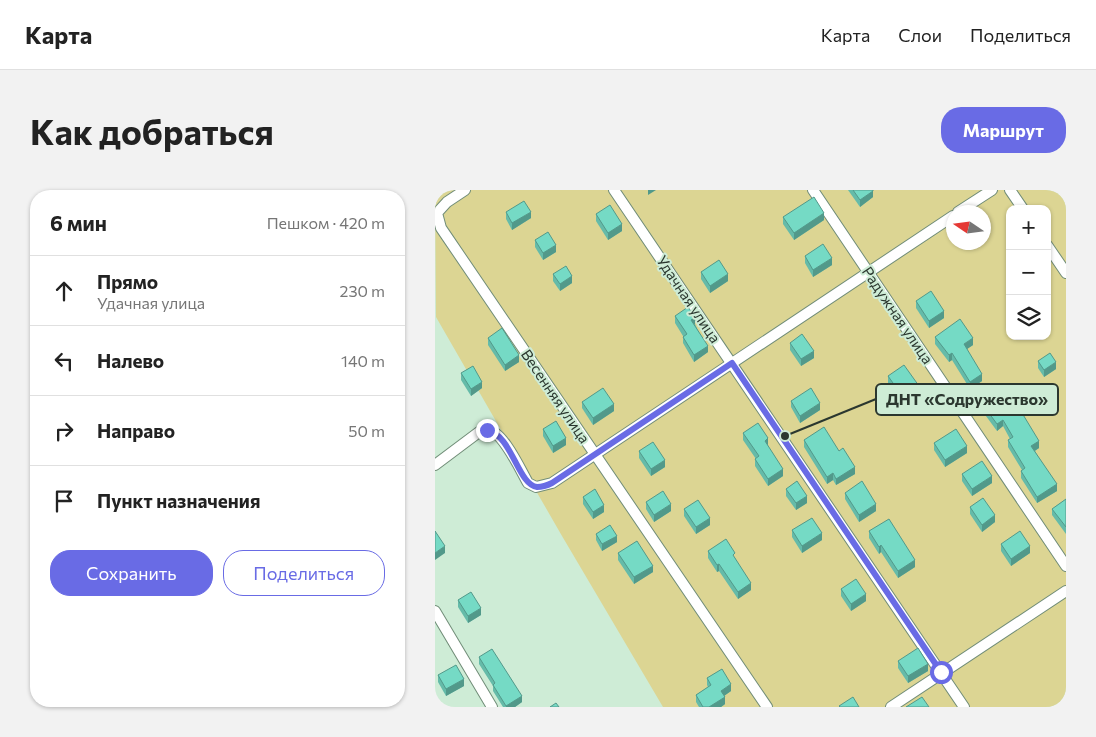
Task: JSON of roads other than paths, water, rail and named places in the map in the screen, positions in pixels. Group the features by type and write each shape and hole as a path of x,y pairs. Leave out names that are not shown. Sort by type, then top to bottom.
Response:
{"street":[{"name":"Весенняя улица","path":"465,190 447,202 437,213 441,228 767,707"},
{"name":"Удачная улица","path":"615,190 964,707"},
{"name":"Радужная улица","path":"813,190 1066,566"},
{"path":"969,205 992,190"},
{"path":"1010,190 1020,205"},
{"path":"435,465 479,432 487,430 493,431 501,438 528,483 536,487 552,483 946,221"},
{"path":"1050,250 1066,273"},
{"path":"891,707 1066,590"},
{"path":"435,611 492,707"}],"place":[{"name":"ДНТ «Содружество»","path":"785,436"}]}
